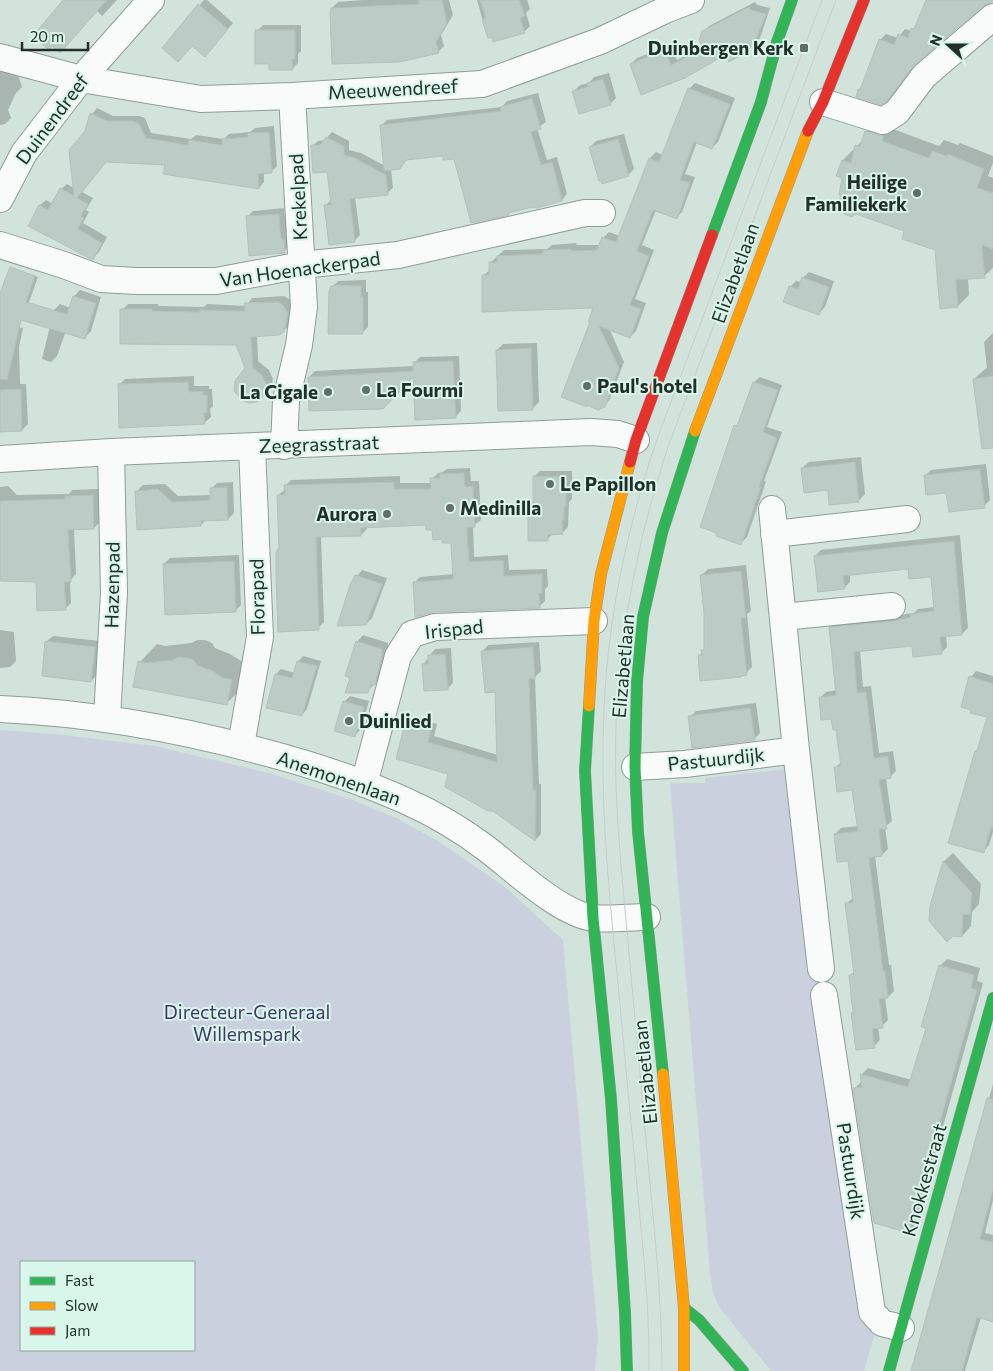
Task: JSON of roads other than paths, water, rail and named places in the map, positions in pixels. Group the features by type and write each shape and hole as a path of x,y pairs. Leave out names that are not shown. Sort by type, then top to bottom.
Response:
{"main road":[{"name":"Elizabetlaan","path":"626,1371 625,1314 611,1099 593,918 585,771 594,621 601,574 614,515 636,440 761,102 777,42 792,0"},
{"name":"Elizabetlaan","path":"684,1371 684,1308 638,832 634,767 637,682 643,617 662,533 687,453 807,132 824,102 864,0"},
{"name":"Knokkestraat","path":"889,1371 993,998"},
{"path":"684,1308 699,1320 744,1371"}],"street":[{"name":"Duinendreef","path":"0,199 24,153 81,79 151,0"},
{"name":"Meeuwendreef","path":"0,56 81,79 201,99 292,96 482,84 600,41 690,0"},
{"path":"824,102 883,121 897,112 924,76 993,17"},
{"name":"Krekelpad","path":"284,446 286,400 299,345 304,307 292,96"},
{"name":"Van Hoenackerpad","path":"0,245 101,279 216,282 302,265 398,255 585,213 602,213"},
{"name":"Zeegrasstraat","path":"0,459 111,452 591,432 618,434 636,440"},
{"name":"Florapad","path":"241,746 260,637 252,447"},
{"name":"Hazenpad","path":"107,718 114,594 111,452"},
{"path":"772,509 796,750 821,969"},
{"path":"774,534 907,519"},
{"path":"783,617 892,606"},
{"name":"Irispad","path":"364,784 398,656 412,634 435,627 594,621"},
{"name":"Anemonenlaan","path":"0,709 107,718 159,727 297,761 364,784 406,801 447,821 568,909 593,918 647,917"},
{"name":"Pastuurdijk","path":"634,767 685,764 796,750"},
{"name":"Pastuurdijk","path":"824,995 872,1312 882,1323 902,1328"}],"tram line":[{"path":"649,1371 645,1267 605,831 603,740 606,675 610,641 628,540 656,442 822,0"},
{"path":"662,1371 656,1254 616,796 617,708 623,642 641,543 668,447 836,0"}],"place":[{"name":"Duinbergen Kerk","path":"804,48"},
{"name":"Heilige Familiekerk","path":"917,193"},
{"name":"Paul's hotel","path":"587,386"},
{"name":"La Fourmi","path":"366,390"},
{"name":"La Cigale","path":"328,392"},
{"name":"Le Papillon","path":"550,484"},
{"name":"Medinilla","path":"450,508"},
{"name":"Aurora","path":"387,514"},
{"name":"Duinlied","path":"349,721"}],"park label":[{"name":"Directeur-Generaal Willemspark","path":"247,1023"}]}
